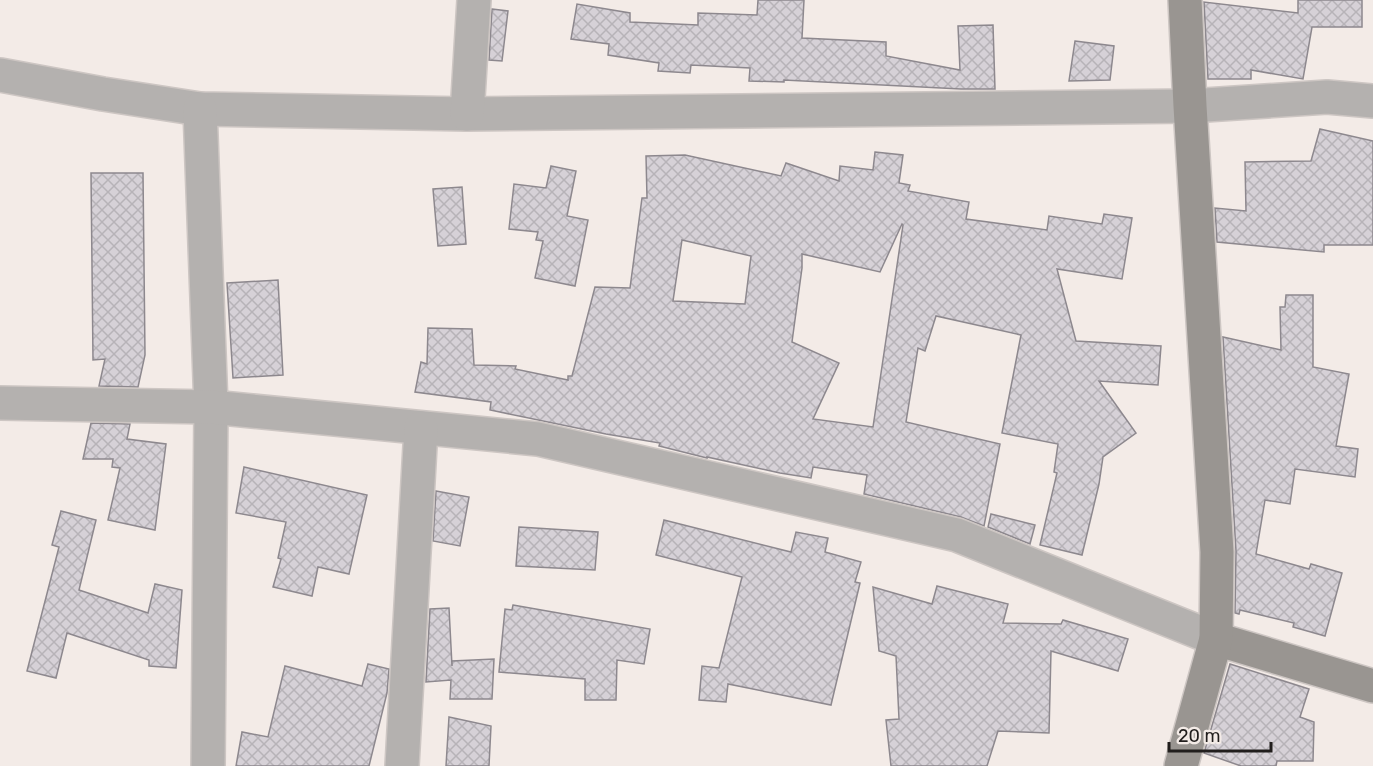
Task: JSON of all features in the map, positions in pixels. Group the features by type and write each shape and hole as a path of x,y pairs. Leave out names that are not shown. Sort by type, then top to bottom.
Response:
{"street":[{"path":"467,114 474,0"},
{"path":"1181,766 1216,639 1216,552 1185,0"},
{"path":"0,75 200,109 467,114 1190,106 1327,97 1373,101"},
{"path":"200,109 211,407 208,766"},
{"path":"0,403 211,407 538,439 957,535 1216,639 1373,686"},
{"path":"402,766 421,428"}],"building":[{"path":"758,0 804,0 802,38 886,42 886,56 960,70 958,26 993,25 995,89 784,80 784,82 749,81 750,68 691,65 690,73 658,71 659,63 608,55 609,44 571,39 577,4 630,13 630,22 698,25 698,13 757,15"},
{"path":"1298,0 1362,0 1362,27 1312,27 1303,79 1251,70 1251,79 1208,79 1204,2 1298,13"},
{"path":"492,9 508,11 502,61 489,60"},
{"path":"1075,41 1114,46 1110,80 1069,81"},
{"path":"1320,129 1373,141 1373,245 1324,245 1324,252 1217,242 1215,208 1246,211 1245,162 1311,161"},
{"path":"875,152 903,155 899,183 910,185 908,191 969,202 966,219 1047,230 1049,216 1102,224 1104,214 1132,218 1122,279 1057,269 1076,341 1161,346 1158,385 1099,381 1136,433 1103,457 1082,555 1040,545 1057,473 1054,472 1058,444 1002,433 1021,335 936,316 925,351 918,348 906,422 1000,444 984,526 961,517 864,494 867,475 813,467 811,478 780,473 659,446 660,443 490,410 491,402 415,392 421,362 427,364 428,328 472,329 474,365 516,366 515,369 568,380 568,376 572,376 595,287 630,288 642,198 647,198 646,156 685,155 781,176 786,163 839,181 840,166 873,170","holes":["902,224 873,427 813,419 839,363 792,342 802,254 880,272","682,240 751,256 745,304 673,301"]},
{"path":"551,166 576,171 567,216 588,220 575,286 535,278 543,241 536,240 538,232 509,229 514,184 546,188"},
{"path":"91,173 143,173 145,355 138,387 99,386 105,359 93,360"},
{"path":"462,187 466,244 438,246 433,189"},
{"path":"278,280 283,375 233,378 227,283"},
{"path":"1286,295 1313,295 1313,367 1349,374 1336,446 1358,449 1355,477 1295,469 1290,504 1265,500 1256,554 1309,569 1311,564 1342,573 1325,636 1293,627 1294,623 1240,610 1239,614 1235,613 1236,551 1223,337 1281,350 1280,307 1285,307"},
{"path":"91,423 130,424 127,439 166,444 155,530 108,520 120,468 112,467 113,459 83,459"},
{"path":"244,467 367,495 349,574 318,567 312,596 273,587 281,559 278,558 286,522 236,513"},
{"path":"436,491 469,497 460,546 433,541"},
{"path":"61,511 96,520 79,590 148,613 155,584 182,590 176,668 149,666 149,660 67,633 56,678 27,671 59,547 52,545"},
{"path":"991,514 1035,525 1030,544 988,527"},
{"path":"664,520 791,552 796,532 828,538 825,552 861,562 855,582 860,583 831,705 728,684 726,702 699,700 702,666 719,668 742,577 656,555"},
{"path":"519,527 598,532 595,570 516,566"},
{"path":"937,586 1008,604 1003,623 1061,624 1063,620 1128,639 1118,671 1051,651 1049,733 998,731 987,766 891,766 886,720 899,719 896,656 879,651 873,587 932,604"},
{"path":"513,605 650,629 644,664 617,660 616,700 585,700 585,679 499,672 505,609 512,610"},
{"path":"449,608 452,666 452,661 494,659 492,699 450,699 451,680 426,682 430,609"},
{"path":"368,664 389,669 387,693 369,766 236,766 242,732 268,737 285,666 362,686"},
{"path":"1230,664 1309,689 1300,717 1314,722 1313,761 1277,761 1276,766 1241,766 1204,753"},
{"path":"449,717 491,726 489,766 446,766"}]}
